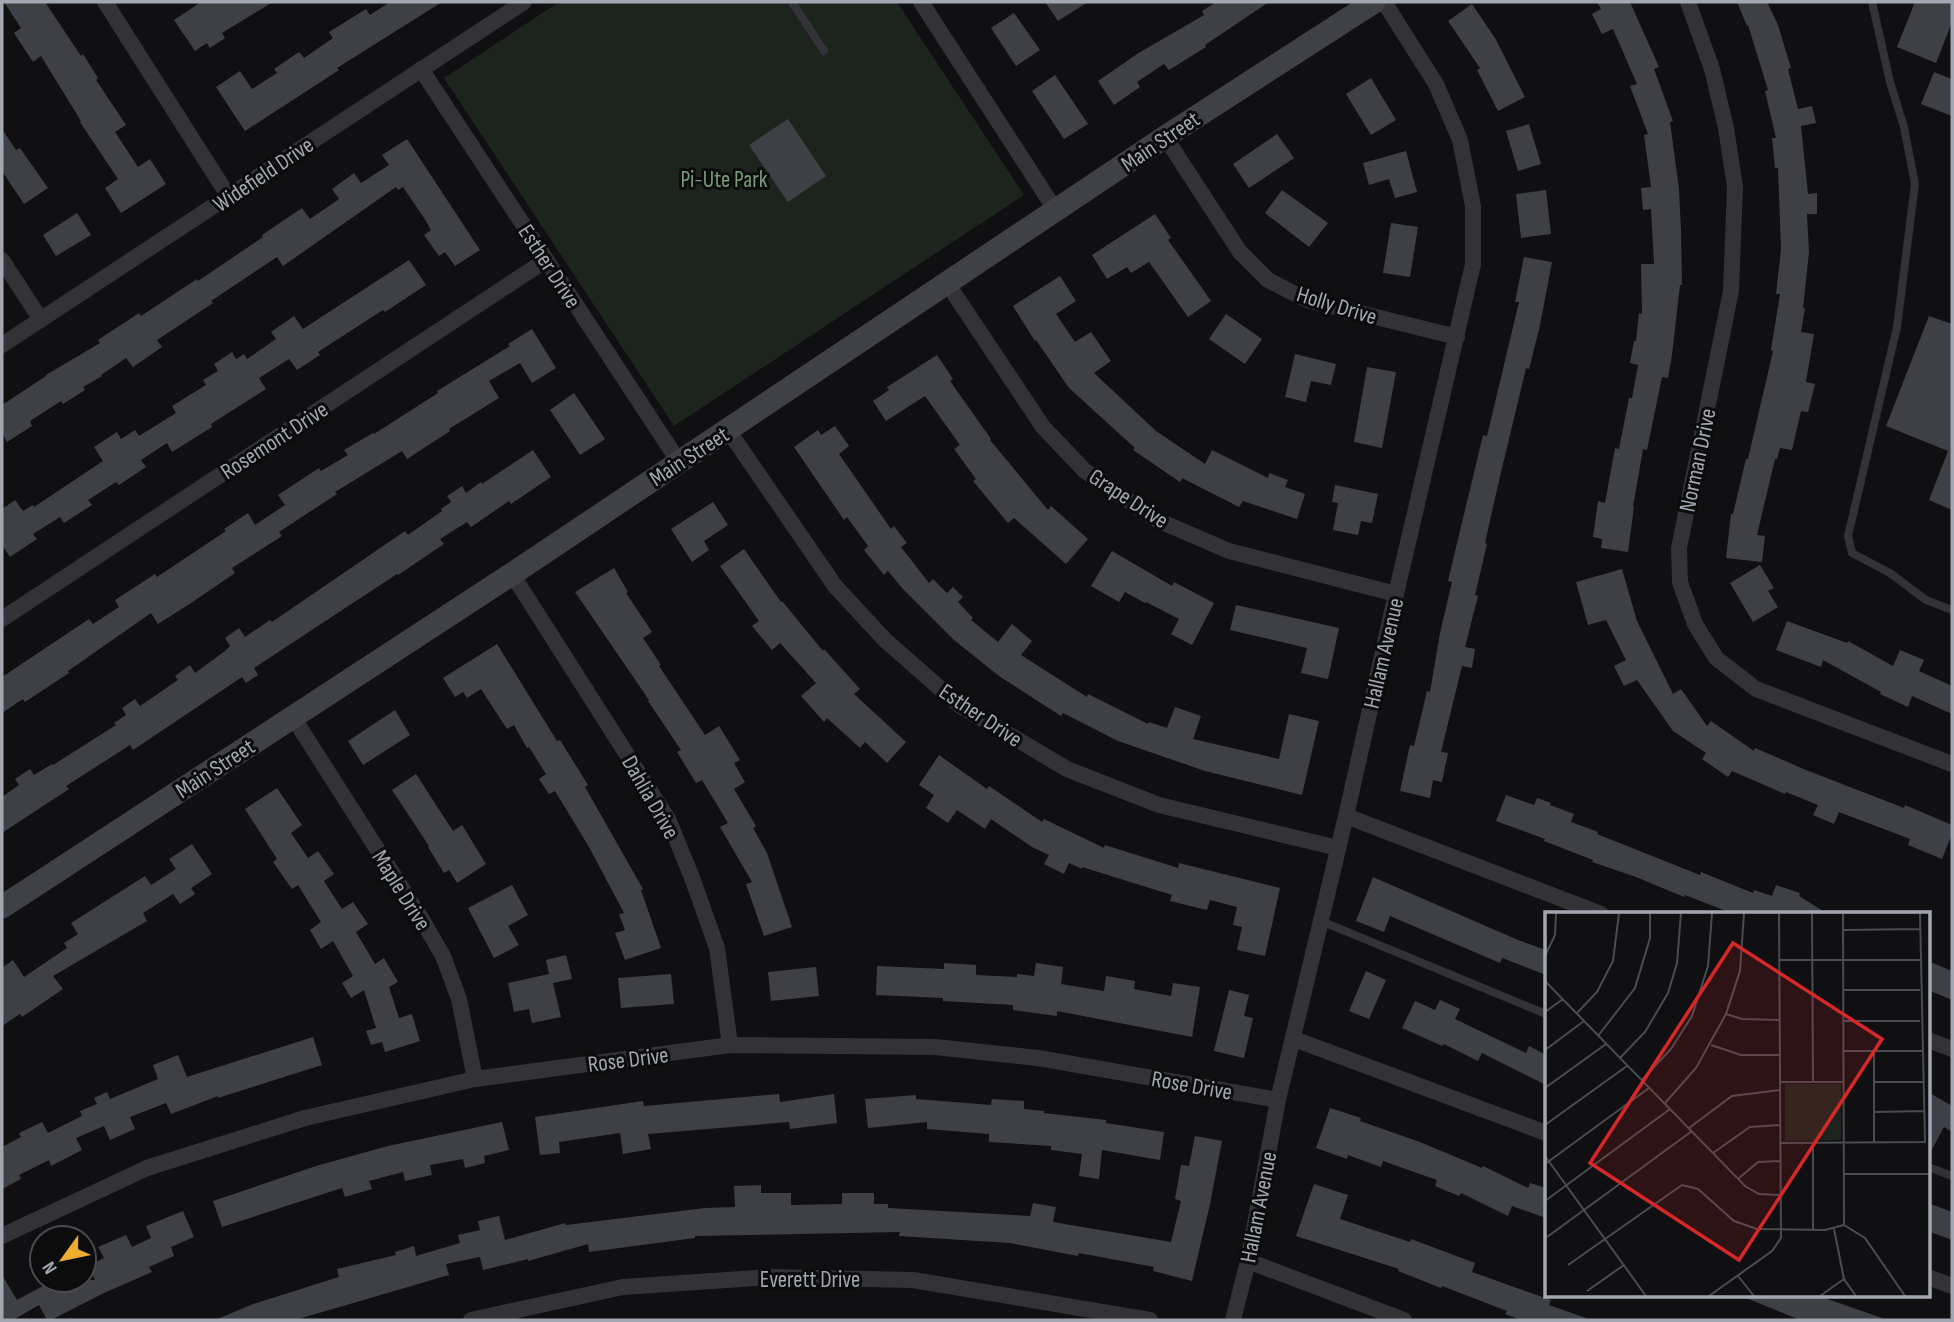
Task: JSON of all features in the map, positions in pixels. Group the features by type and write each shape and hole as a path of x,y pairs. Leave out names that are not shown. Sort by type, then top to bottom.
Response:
{"main road":[{"name":"Main Street","path":"2,907 512,574 1165,137 1374,2"}],"street":[{"name":"Widefield Drive","path":"2,345 524,2"},
{"name":"Hallam Avenue","path":"1233,1320 1248,1261 1279,1100 1473,264 1474,206 1460,140 1436,84 1384,2"},
{"name":"Norman Drive","path":"1688,2 1712,69 1726,128 1735,187 1731,291 1679,548 1680,582 1695,624 1716,658 1756,689 1952,764"},
{"path":"108,3 229,197"},
{"path":"928,4 1056,211"},
{"name":"Esther Drive","path":"421,69 679,462"},
{"name":"Holly Drive","path":"1165,137 1240,252 1268,280 1307,300 1457,337"},
{"path":"2,260 41,320"},
{"name":"Rosemont Drive","path":"2,619 546,260"},
{"name":"Grape Drive","path":"947,283 1043,427 1085,471 1157,520 1229,551 1396,594"},
{"name":"Esther Drive","path":"728,430 835,586 885,640 959,705 1067,769 1159,805 1338,848"},
{"name":"Dahlia Drive","path":"512,574 668,819 717,948 730,1045"},
{"name":"Maple Drive","path":"293,717 443,956 459,999 475,1079"},
{"path":"1346,817 1596,912"},
{"path":"1294,1039 1545,1133"},
{"path":"1930,1041 1952,1049"},
{"name":"Rose Drive","path":"2,1236 146,1168 305,1118 475,1079 730,1045 935,1047 1038,1058 1279,1100"},
{"path":"1248,1261 1404,1320"},
{"name":"Everett Drive","path":"471,1320 623,1287 771,1277 913,1280 1150,1320"},
{"path":"1930,1278 1952,1286"}],"lane":[{"path":"792,2 824,51"},
{"path":"1872,2 1890,82 1904,127 1915,184 1897,327 1848,536 1853,553 1890,573 1926,600 1952,610"},
{"path":"1321,921 1545,1014"},
{"path":"1930,1168 1952,1176"}],"green space":[{"name":"Pi-Ute Park","path":"559,2 897,2 1024,195 674,426 444,78"}],"building":[{"path":"4,2 45,2 81,56 83,54 98,78 96,80 126,125 115,132 138,167 150,159 166,184 121,213 105,188 118,179 41,56 33,62 14,33 21,28"},
{"path":"201,2 273,2 222,33 225,38 210,48 207,43 195,51 174,20"},
{"path":"390,2 442,2 337,68 339,70 245,131 216,87 240,71 252,89 277,73 274,69 299,52 304,58 333,38 329,32 366,9 370,15"},
{"path":"1045,2 1088,2 1058,21"},
{"path":"1216,2 1269,2 1169,70 1164,64 1137,82 1140,87 1114,105 1098,81 1137,54 1204,15 1202,11"},
{"path":"1597,2 1630,2 1659,67 1654,69 1673,121 1670,122 1679,189 1682,285 1668,378 1662,377 1647,450 1643,449 1628,552 1601,548 1602,539 1593,537 1598,501 1605,503 1615,448 1619,449 1638,365 1630,363 1639,313 1642,314 1641,264 1654,264 1651,209 1643,210 1641,188 1651,187 1644,135 1648,134 1630,86 1637,84 1613,29 1602,34 1592,14 1601,9"},
{"path":"1737,2 1767,2 1778,25 1791,68 1788,69 1798,109 1812,106 1816,123 1801,126 1808,194 1817,193 1817,214 1807,214 1809,252 1801,332 1814,334 1806,382 1815,384 1808,412 1801,411 1792,450 1780,448 1775,459 1757,535 1765,536 1762,562 1726,558 1731,514 1748,459 1773,351 1771,350 1780,294 1776,294 1781,249 1778,168 1775,168 1772,138 1776,138 1765,91 1768,90 1748,25"},
{"path":"1915,2 1952,2 1952,22 1936,63 1897,47"},
{"path":"1472,4 1495,38 1525,97 1498,111 1477,70 1480,68 1448,21"},
{"path":"1014,13 1040,50 1016,66 991,28"},
{"path":"1934,72 1952,79 1952,116 1921,104"},
{"path":"1055,75 1088,124 1064,139 1032,91"},
{"path":"1371,78 1396,120 1371,135 1346,94"},
{"path":"788,119 826,176 788,202 749,145"},
{"path":"1529,124 1541,164 1518,171 1506,131"},
{"path":"2,129 16,150 20,148 48,188 24,204 2,171"},
{"path":"1277,134 1294,158 1249,188 1233,164"},
{"path":"407,139 480,250 455,266 445,252 439,256 424,235 431,230 426,221 403,187 398,190 396,187 283,266 277,257 157,340 162,347 133,367 126,358 83,387 85,390 63,404 61,401 30,421 32,426 7,442 2,433 2,405 100,343 98,340 139,313 141,316 197,279 198,281 302,208 310,219 339,199 332,189 354,173 361,183 389,165 382,155"},
{"path":"1406,151 1417,192 1395,198 1389,179 1369,185 1363,163"},
{"path":"1282,190 1328,223 1309,247 1265,213"},
{"path":"1546,190 1551,234 1521,238 1516,194"},
{"path":"77,213 91,235 56,256 43,235"},
{"path":"1155,214 1171,238 1168,240 1211,301 1188,317 1149,262 1131,273 1127,267 1107,279 1092,255"},
{"path":"1391,223 1418,227 1410,277 1383,273"},
{"path":"1524,257 1552,262 1540,325 1529,369 1526,368 1485,543 1487,544 1475,595 1478,596 1465,647 1475,649 1472,668 1462,666 1441,752 1448,753 1442,782 1433,780 1430,798 1400,791 1410,745 1414,746 1427,691 1430,692 1452,582 1448,581 1519,302 1515,302"},
{"path":"409,260 426,285 318,352 320,355 297,370 289,359 259,378 266,389 172,452 167,443 141,460 146,467 119,485 116,482 88,500 92,505 64,523 60,517 33,534 37,539 10,557 2,545 2,509 15,500 23,511 33,505 34,507 103,461 94,447 117,432 121,439 135,430 139,436 176,413 172,406 206,385 203,380 218,371 214,364 232,352 236,359 244,354 247,359 276,339 271,332 294,316 303,329"},
{"path":"1060,276 1076,301 1056,314 1075,342 1091,332 1111,361 1094,373 1156,431 1205,464 1212,450 1268,478 1269,473 1288,480 1285,487 1305,494 1297,519 1243,501 1239,507 1182,478 1180,482 1133,450 1135,448 1069,388 1013,306"},
{"path":"1226,314 1262,339 1245,364 1209,339"},
{"path":"1929,316 1952,324 1952,510 1929,500 1948,451 1886,426"},
{"path":"532,329 556,368 532,383 520,363 489,381 499,398 407,459 402,451 335,492 337,494 279,532 282,536 232,568 235,573 191,603 158,624 151,613 68,671 69,673 25,702 23,699 2,713 2,677 89,619 93,624 119,607 115,600 155,574 157,577 248,513 255,525 285,505 278,495 319,468 321,471 348,455 344,450 438,393 437,391 510,346 508,344"},
{"path":"1295,354 1336,364 1331,385 1311,381 1306,402 1285,397"},
{"path":"937,355 953,379 950,381 990,440 1048,510 1051,506 1088,539 1066,564 1014,518 1008,523 973,481 976,479 954,449 960,445 925,396 886,421 873,401 889,390 887,387"},
{"path":"1367,367 1396,372 1382,448 1354,442"},
{"path":"574,393 605,439 580,455 550,410"},
{"path":"835,426 849,446 839,454 891,529 894,526 907,543 901,547 929,583 933,579 947,593 953,587 963,597 958,602 973,618 971,620 998,642 1012,624 1032,641 1021,655 1087,697 1088,694 1148,724 1149,722 1167,728 1175,707 1201,716 1193,739 1279,759 1289,714 1319,721 1302,795 1205,771 1118,741 1063,713 1061,716 999,676 954,640 888,571 884,575 864,550 868,546 847,517 844,520 794,447 818,430 821,435"},
{"path":"533,450 551,477 471,527 467,522 440,539 444,544 254,668 258,675 246,683 242,677 133,750 130,745 66,786 69,789 2,833 2,797 19,785 15,779 30,769 34,775 53,765 116,725 114,723 126,715 122,708 135,699 140,706 178,680 175,676 190,665 195,673 230,646 225,638 239,628 245,637 270,620 272,622 405,531 408,535 442,511 441,509 451,502 447,496 462,486 466,493"},
{"path":"1335,485 1378,494 1372,523 1361,521 1358,535 1333,530 1338,503 1332,502"},
{"path":"713,502 728,525 704,541 709,550 692,562 671,529"},
{"path":"744,549 781,602 860,689 854,694 906,742 887,763 865,742 860,748 827,718 824,722 801,696 816,683 780,643 772,650 752,626 759,621 720,566"},
{"path":"1112,551 1172,586 1174,582 1214,603 1192,645 1171,634 1179,619 1125,592 1119,602 1091,586"},
{"path":"1760,565 1774,588 1768,591 1778,607 1753,622 1730,583"},
{"path":"614,568 628,592 626,593 652,632 643,638 661,665 659,666 705,735 719,726 740,760 734,763 745,782 734,789 756,826 753,828 767,853 792,927 764,936 746,884 752,882 720,827 728,823 702,780 696,783 677,752 681,750 575,592"},
{"path":"1622,569 1637,621 1673,694 1681,689 1707,726 1711,721 1754,751 1755,748 1952,825 1952,834 1942,859 1908,845 1910,839 1839,812 1834,824 1813,815 1818,805 1732,771 1728,777 1702,759 1706,753 1673,731 1637,680 1624,686 1614,666 1626,660 1606,620 1588,625 1576,582"},
{"path":"1236,605 1339,628 1328,679 1301,673 1307,648 1230,630"},
{"path":"1787,621 1847,643 1848,641 1893,666 1900,650 1924,660 1919,671 1952,686 1952,714 1912,696 1908,707 1880,694 1881,692 1823,660 1821,667 1776,650"},
{"path":"497,644 557,741 560,740 588,785 585,787 643,889 641,890 661,948 625,960 615,933 625,930 619,914 624,913 555,791 549,794 539,779 546,774 529,747 527,748 514,725 507,729 481,689 467,698 463,692 455,697 443,678"},
{"path":"395,710 410,735 363,765 348,741"},
{"path":"939,755 987,789 989,786 1042,822 1044,819 1104,848 1105,845 1178,868 1179,863 1280,888 1265,956 1237,950 1242,927 1233,925 1237,907 1210,900 1207,910 1170,901 1172,895 1069,863 1064,874 1044,864 1049,855 1032,847 991,819 985,829 957,810 948,823 926,808 934,795 919,785"},
{"path":"416,774 453,831 462,825 486,864 457,883 449,870 444,873 392,790"},
{"path":"277,788 302,825 291,833 308,858 318,851 334,874 324,881 342,909 353,902 368,924 356,932 375,964 384,958 398,982 389,987 399,1018 412,1014 420,1041 385,1052 382,1042 371,1045 366,1031 376,1028 364,990 351,998 342,983 353,976 333,941 321,949 310,930 321,922 298,885 292,889 273,862 277,859 245,809"},
{"path":"1506,795 1534,805 1537,798 1574,814 1571,822 1700,875 1701,872 1753,893 1754,890 1772,896 1776,885 1800,893 1799,896 1825,912 1729,912 1592,862 1593,860 1544,841 1545,839 1496,821"},
{"path":"192,844 212,874 191,888 195,894 180,904 173,894 143,913 147,921 53,976 63,989 22,1017 20,1014 2,1026 2,968 13,960 24,977 67,948 64,943 78,934 71,923 145,876 151,885 176,869 169,859"},
{"path":"1373,877 1545,950 1545,975 1502,958 1500,963 1390,916 1384,932 1356,921"},
{"path":"512,885 528,915 508,926 519,945 494,958 468,908"},
{"path":"566,955 572,979 553,983 561,1017 532,1023 529,1009 514,1012 508,983 549,974 546,960"},
{"path":"1930,962 1952,971 1952,1000 1930,991"},
{"path":"944,963 976,965 976,975 1017,977 1017,974 1034,976 1036,963 1063,967 1061,984 1104,991 1106,976 1135,981 1134,989 1171,996 1173,983 1200,987 1192,1037 1057,1011 1057,1016 1013,1010 1013,1005 876,995 877,966 944,969"},
{"path":"816,967 819,996 771,1001 768,972"},
{"path":"1366,971 1386,980 1369,1019 1349,1011"},
{"path":"671,974 674,1004 621,1008 618,978"},
{"path":"1229,990 1249,995 1244,1016 1253,1018 1244,1058 1214,1051"},
{"path":"1440,1000 1460,1009 1455,1019 1526,1053 1529,1046 1545,1054 1545,1084 1482,1053 1478,1061 1402,1028 1415,1001 1435,1010"},
{"path":"313,1037 322,1065 218,1096 171,1114 166,1103 130,1117 135,1129 110,1140 104,1126 76,1138 82,1150 51,1166 49,1160 19,1175 21,1179 2,1189 2,1147 21,1137 19,1133 42,1122 48,1133 82,1116 80,1111 97,1104 94,1098 107,1092 110,1099 158,1079 153,1065 178,1055 187,1077"},
{"path":"1930,1093 1952,1106 1952,1132 1944,1127 1930,1153"},
{"path":"779,1094 780,1102 834,1094 837,1123 790,1129 789,1122 648,1134 651,1149 623,1154 620,1133 559,1142 560,1153 540,1155 535,1117 643,1101 644,1106"},
{"path":"916,1095 916,1099 991,1105 992,1099 1024,1101 1024,1109 1106,1120 1106,1123 1164,1132 1160,1160 1102,1150 1099,1179 1079,1176 1082,1154 1051,1150 1051,1146 989,1142 989,1134 927,1129 927,1122 868,1128 865,1099"},
{"path":"1330,1108 1482,1168 1483,1166 1528,1188 1530,1183 1545,1188 1545,1218 1512,1206 1508,1216 1461,1193 1459,1196 1435,1186 1437,1180 1383,1161 1381,1167 1348,1155 1347,1159 1316,1148"},
{"path":"502,1122 509,1150 484,1156 485,1163 465,1168 463,1159 430,1165 432,1175 405,1181 403,1172 369,1181 372,1189 345,1197 342,1188 222,1227 213,1201 316,1166 388,1146"},
{"path":"1195,1136 1222,1141 1192,1281 1153,1271 1154,1267 1079,1253 1078,1256 1010,1243 899,1236 900,1232 695,1236 589,1252 588,1244 483,1270 480,1257 446,1264 449,1275 295,1320 215,1320 253,1304 339,1277 337,1269 396,1255 395,1252 414,1246 416,1256 460,1243 458,1235 480,1230 478,1221 499,1216 505,1240 565,1223 735,1207 734,1186 761,1185 761,1193 791,1193 791,1205 842,1204 842,1193 874,1193 874,1204 888,1204 888,1208 1030,1216 1033,1203 1056,1207 1053,1222 1171,1242 1181,1201 1175,1199 1181,1165 1189,1166"},
{"path":"1314,1184 1348,1195 1340,1219 1410,1242 1411,1239 1475,1263 1472,1272 1551,1300 1549,1305 1586,1318 1521,1320 1505,1314 1507,1311 1442,1286 1441,1288 1398,1271 1399,1269 1296,1236"},
{"path":"1930,1204 1952,1212 1952,1240 1930,1232"},
{"path":"183,1211 194,1237 171,1247 174,1256 149,1267 152,1272 51,1320 47,1320 39,1305 13,1320 2,1320 2,1275 17,1300 28,1294 98,1294 98,1261 104,1258 98,1247 126,1235 132,1247 151,1238 146,1226"},
{"path":"1746,1298 1825,1298 1882,1318 1882,1320 1800,1320"}]}
